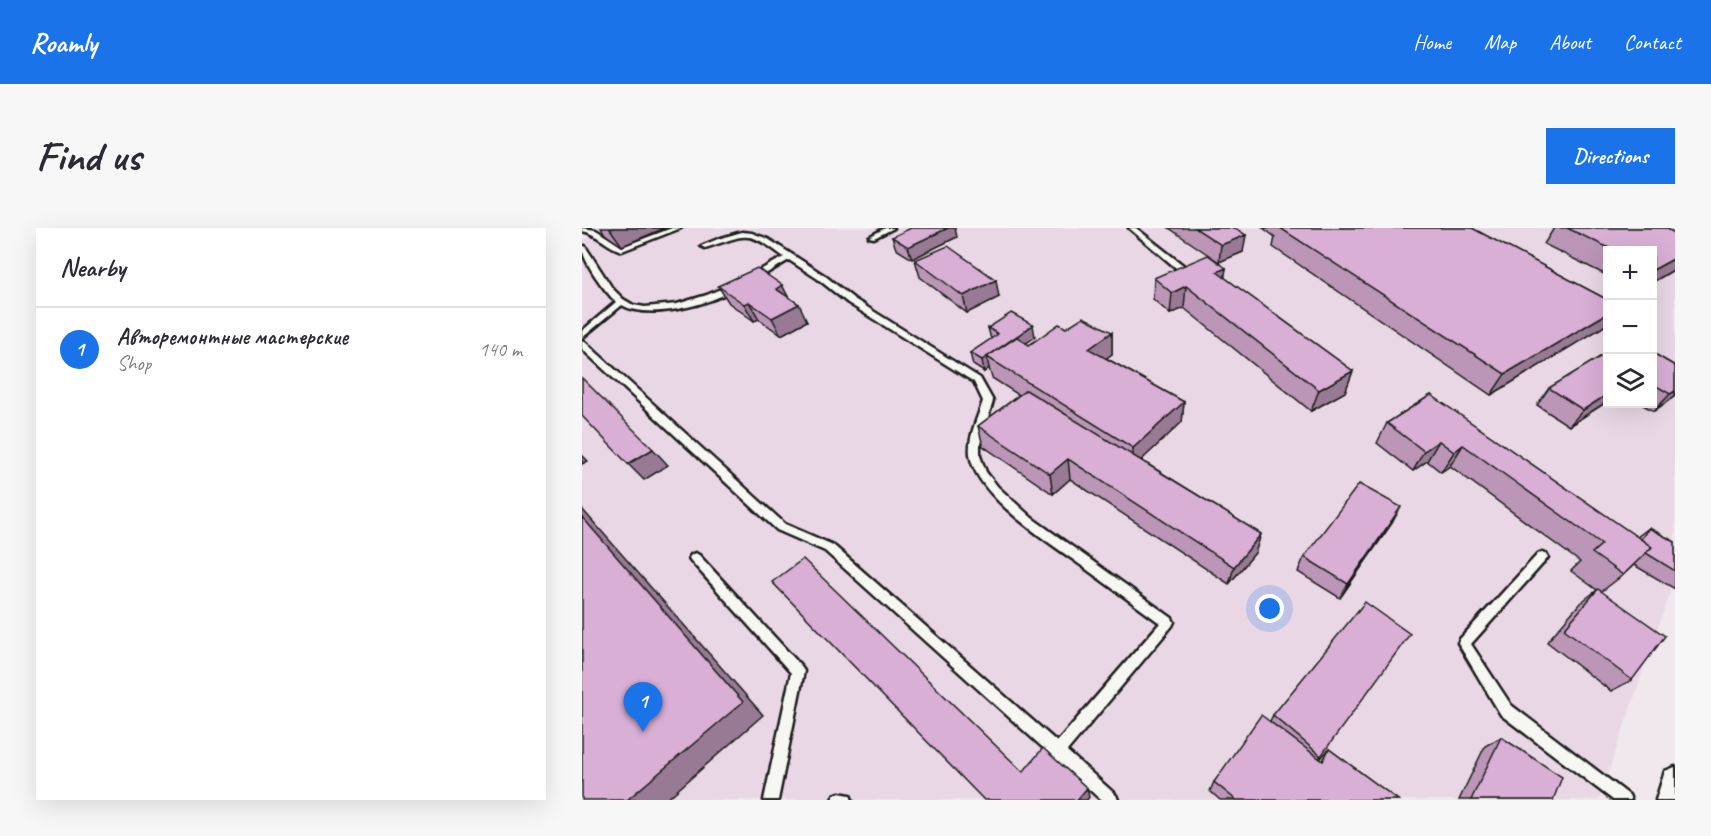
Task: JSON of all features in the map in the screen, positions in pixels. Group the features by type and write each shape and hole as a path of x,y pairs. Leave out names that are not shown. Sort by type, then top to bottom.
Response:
{"street":[{"path":"1670,800 1675,781"}],"lane":[{"path":"582,229 595,232 616,248 622,249 678,228"},
{"path":"872,237 891,228"},
{"path":"1132,228 1185,271"},
{"path":"705,246 740,233 756,232 851,301 977,380 988,401 975,444 975,456 982,474 994,490 1028,521 1168,622 1058,752"},
{"path":"582,248 621,302 652,310 685,305 726,291 789,257"},
{"path":"582,335 621,302"},
{"path":"582,344 781,527 829,548 1111,800"},
{"path":"695,558 798,671 771,800"},
{"path":"1542,558 1464,643 1506,710 1624,800"},
{"path":"839,800 845,800"}],"shaded area":[{"path":"613,228 1668,228 1675,230 1675,577 1599,800 582,800 582,240"}],"building":[{"path":"911,228 948,228 908,247 892,237"},
{"path":"1195,228 1235,228 1246,235 1221,245"},
{"path":"1280,228 1472,228 1603,297 1603,316 1505,374"},
{"path":"1567,228 1665,228 1675,233 1675,258 1657,268 1657,246 1605,246"},
{"path":"948,246 996,280 963,296 915,260"},
{"path":"1208,255 1226,268 1217,272 1353,371 1319,390 1186,286 1172,293 1154,278"},
{"path":"757,268 782,285 776,289 799,304 772,318 749,302 744,304 718,286"},
{"path":"1011,313 1033,325 982,360 970,353 998,334 988,328"},
{"path":"1083,317 1112,332 1089,349 1184,402 1133,448 987,357 1017,337 1029,345 1059,324 1066,328"},
{"path":"1603,355 1603,397 1583,410 1549,388"},
{"path":"1657,355 1675,366 1675,391 1670,394 1657,386"},
{"path":"582,378 653,449 628,464 582,416"},
{"path":"1026,390 1261,534 1234,567 1068,459 1050,474 978,426"},
{"path":"1431,395 1652,547 1623,575 1592,553 1602,544 1463,445 1454,452 1439,441 1424,451 1387,423"},
{"path":"1359,484 1401,507 1348,584 1304,557"},
{"path":"582,517 743,702 627,800 582,800"},
{"path":"1649,528 1675,542 1675,571 1646,553 1652,547 1641,539"},
{"path":"803,559 1023,772 1043,748 1087,788 1077,800 984,800 772,582"},
{"path":"1598,589 1665,636 1632,680 1564,629"},
{"path":"1365,602 1410,634 1321,756 1273,715"},
{"path":"1261,715 1323,761 1329,749 1398,800 1236,800 1214,782"},
{"path":"1501,737 1562,777 1553,800 1471,800"}],"place":[{"name":"Авторемонтные мастерские","path":"643,732"}]}
